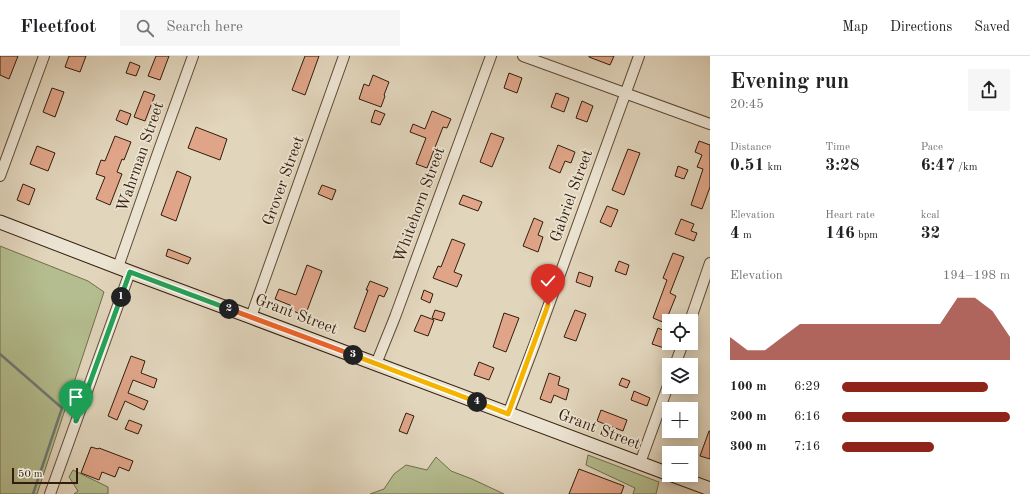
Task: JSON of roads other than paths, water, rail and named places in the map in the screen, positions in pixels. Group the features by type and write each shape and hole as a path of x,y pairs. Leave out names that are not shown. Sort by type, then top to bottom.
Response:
{"street":[{"path":"0,176 44,56"},
{"name":"Wahrman Street","path":"50,494 124,270 159,150 193,56"},
{"name":"Grover Street","path":"251,317 344,56"},
{"name":"Whitehorn Street","path":"376,364 491,56"},
{"path":"523,56 710,124"},
{"name":"Gabriel Street","path":"508,414 639,56"},
{"name":"Grant Street","path":"0,222 662,472"},
{"path":"692,314 710,263"},
{"path":"640,463 665,394"},
{"name":"Grant Street","path":"690,482 710,489"}],"waterway":[{"path":"0,354 62,408 33,494"}]}
